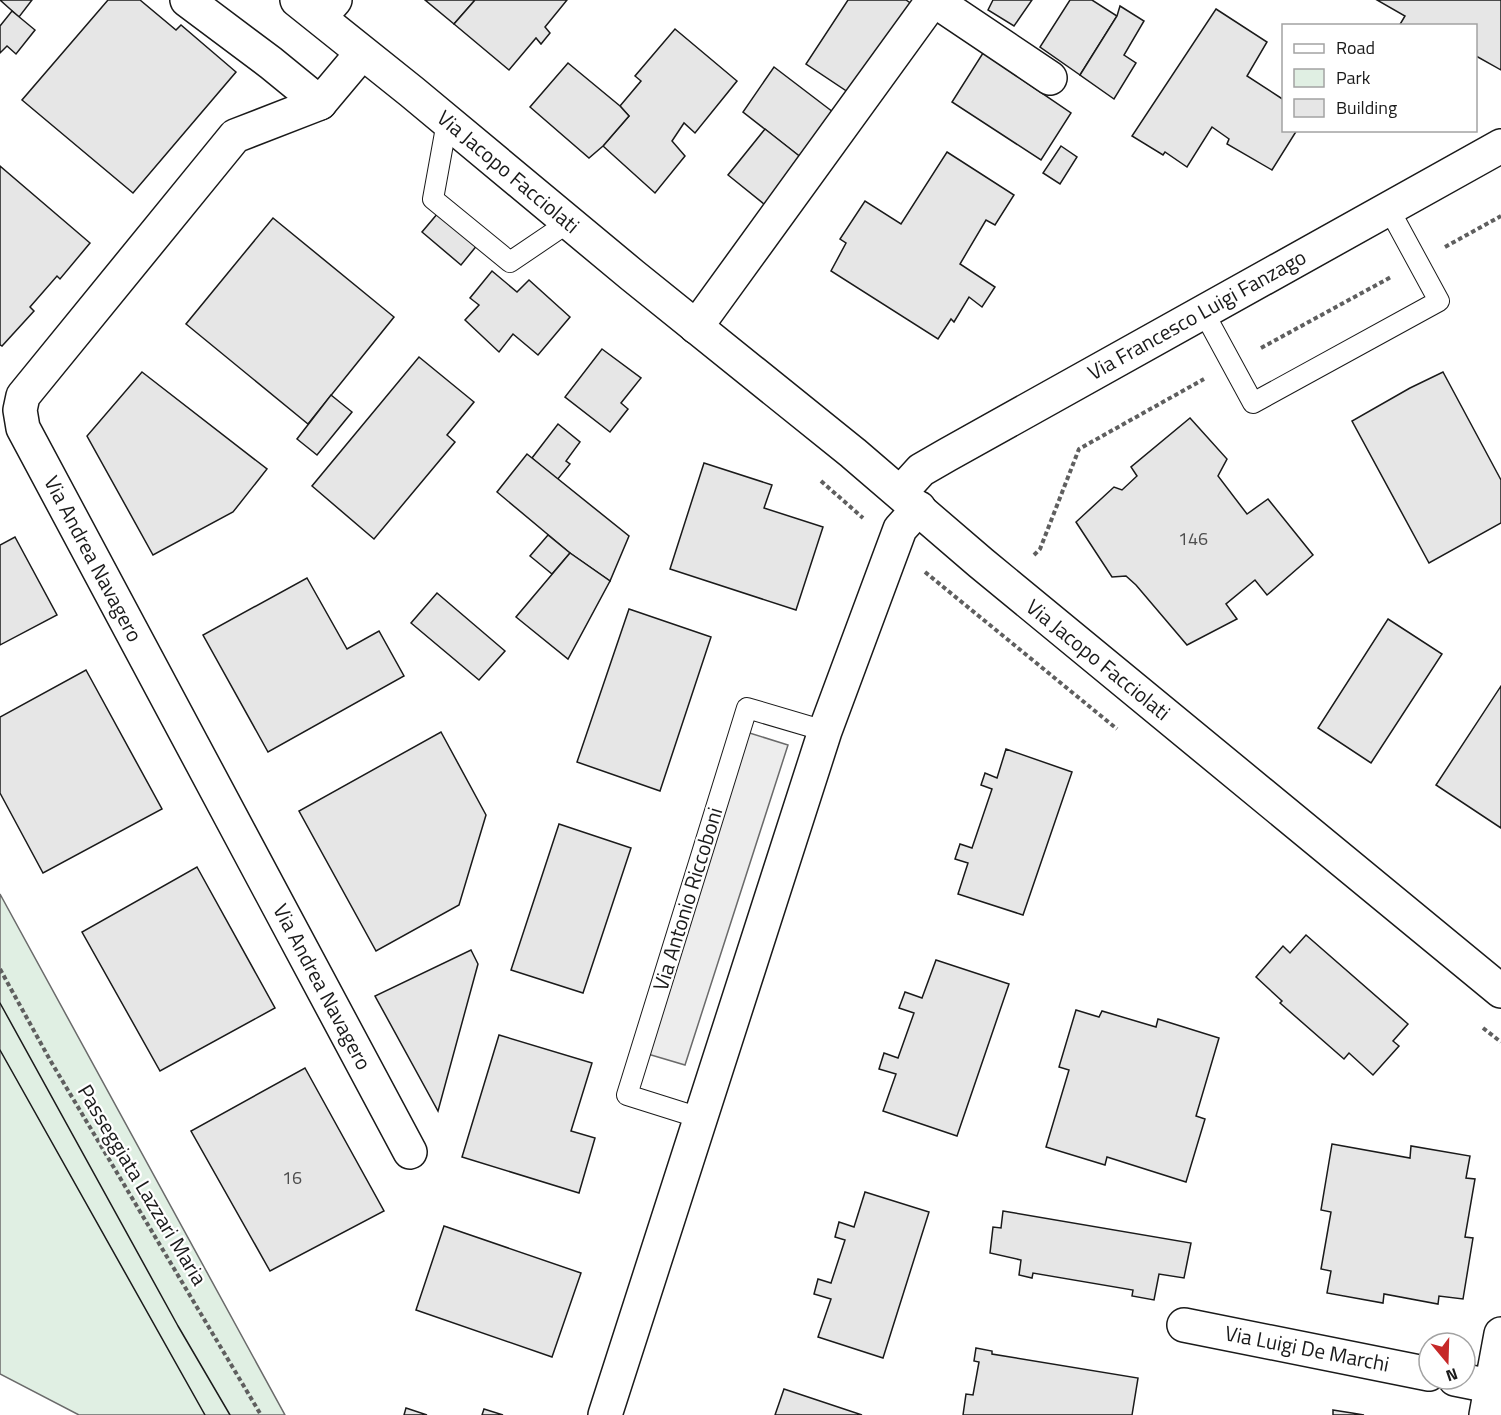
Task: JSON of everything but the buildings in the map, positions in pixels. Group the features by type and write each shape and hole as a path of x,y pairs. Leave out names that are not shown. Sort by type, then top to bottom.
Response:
{"street":[{"path":"187,0 320,103"},
{"path":"696,327 934,0 1050,78"},
{"name":"Via Jacopo Facciolati","path":"317,6 362,52 910,500 981,563 1501,991"},
{"name":"Via Andrea Navagero","path":"362,52 320,103 235,136 23,396 20,410 22,428 410,1152"},
{"name":"Via Francesco Luigi Fanzago","path":"910,500 921,470 1501,146"},
{"path":"605,1415 825,731 910,500"},
{"name":"Via Luigi De Marchi","path":"1184,1325 1417,1372"},
{"path":"1473,1391 1488,1401 1501,1334"}],"lane":[{"path":"447,122 433,199 510,262 569,222"},
{"path":"1203,311 1253,403 1439,301 1389,209"},
{"name":"Via Antonio Riccoboni","path":"700,1119 627,1095 747,708 825,731"}],"path":[{"name":"Passeggiata Lazzari Maria","path":"0,969 50,1060 261,1415"}],"green space":[{"path":"0,894 285,1415 79,1415 0,1374"}],"shaded area":[{"path":"740,730 788,745 685,1065 641,1052"}],"tram line":[{"path":"0,1003 178,1326 230,1415"},
{"path":"0,1050 205,1415"}]}
